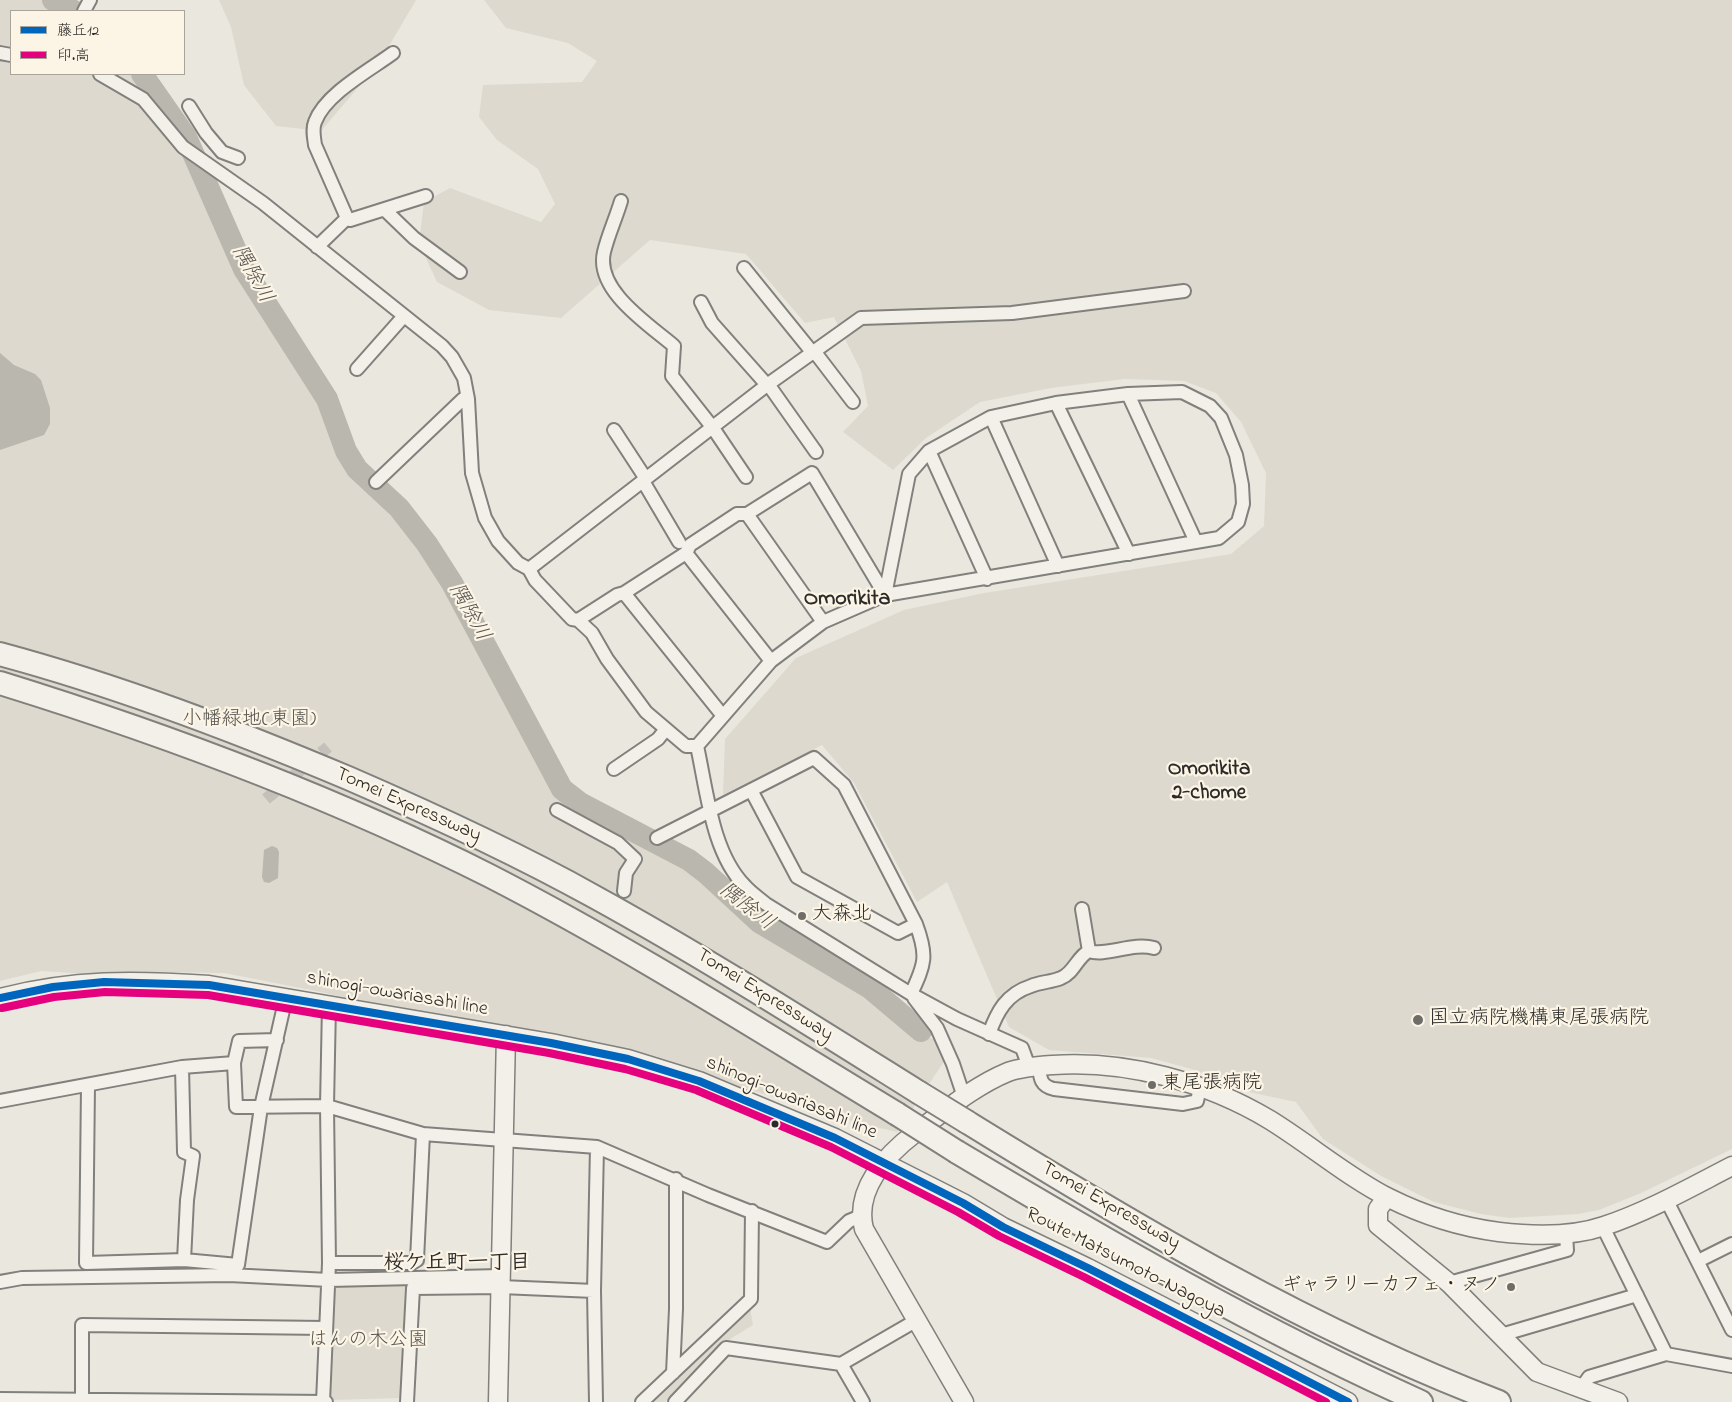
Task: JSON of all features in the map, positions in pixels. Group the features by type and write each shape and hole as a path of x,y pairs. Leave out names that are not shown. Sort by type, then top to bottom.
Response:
{"highway":[{"name":"Tomei Expressway","path":"4,655 155,702 235,731 397,799 474,835 591,894 685,948 1079,1191 1281,1302 1394,1358 1499,1402"},
{"name":"Tomei Expressway","path":"0,683 156,733 251,770 332,804 490,876 658,970 1107,1242 1303,1348 1421,1402"}],"main road":[{"name":"shinogi-owariasahi line","path":"0,998 50,986 103,981 209,985 506,1035 628,1059 680,1075 781,1114 883,1163 902,1143 964,1097 989,1081 1010,1071 1034,1066 1106,1066 1167,1078 1229,1099 1271,1121 1387,1197 1462,1226 1516,1234 1566,1234 1603,1226 1666,1200 1732,1166"},
{"path":"498,1402 506,1035"},
{"path":"883,1163 865,1194 861,1216 864,1229 964,1402"},
{"name":"Route Matsumoto-Nagoya","path":"883,1163 1011,1231 1088,1268 1348,1402"},
{"path":"1387,1197 1378,1209 1378,1225 1449,1283 1537,1372 1580,1390 1618,1402"}],"street":[{"path":"347,218 315,145 313,132 315,120 330,99 393,53"},
{"path":"102,75 143,99 183,147 263,202 442,346 452,357 464,378 468,398 472,473 485,518 498,541 518,563 529,569 535,580 572,619 578,620 592,633 607,659 646,712 686,746 697,746"},
{"path":"189,106 206,133 222,152 238,158"},
{"path":"347,218 350,220 426,196"},
{"path":"622,201 603,253 604,274 612,290 674,346 672,376 713,428 746,477"},
{"path":"385,210 414,238 460,272"},
{"path":"317,246 347,218"},
{"path":"744,268 853,402"},
{"path":"529,569 713,428 767,384 861,318 1012,314 1184,291"},
{"path":"701,302 712,323 767,384 816,452"},
{"path":"357,369 404,316"},
{"path":"697,746 771,661 823,622 885,595 1219,538 1238,522 1244,504 1236,455 1221,418 1210,406 1182,392 1128,394 1056,403 991,417 929,451 910,474 885,595"},
{"path":"1128,394 1196,542"},
{"path":"376,482 463,399 468,398"},
{"path":"1056,403 1129,554"},
{"path":"991,417 1058,566"},
{"path":"614,430 683,547 771,661"},
{"path":"929,451 987,579"},
{"path":"578,620 617,595 624,594 683,547 690,545 737,514 747,514 812,473 885,595"},
{"path":"747,514 823,622"},
{"path":"624,594 722,716"},
{"path":"614,769 658,739 666,729"},
{"path":"697,746 719,843 732,868 745,886 766,904 911,994 989,1034 1022,1048 1046,1087 1183,1104 1197,1102 1200,1088"},
{"path":"657,838 814,758 844,785 916,924 923,943 924,965 911,994"},
{"path":"751,790 797,877 898,933 916,924"},
{"path":"557,810 618,842 635,859 626,873 624,890"},
{"path":"1082,909 1089,951"},
{"path":"1089,951 1096,954 1131,947 1154,948"},
{"path":"989,1034 997,1011 1003,1004 1029,986 1062,978 1089,951"},
{"path":"911,994 937,1028 953,1064 964,1097"},
{"path":"88,1085 86,1263 184,1260 238,1264 261,1107 286,997"},
{"path":"0,1399 324,1402 325,1328 329,1280 327,1106 329,1004"},
{"path":"277,1040 239,1041 234,1062 236,1107 327,1106 423,1134 505,1138 597,1147 708,1195 828,1242 849,1221 861,1216"},
{"path":"0,1101 182,1067 234,1062"},
{"path":"182,1067 184,1152 193,1156 187,1200 184,1260"},
{"path":"329,1263 412,1263 417,1260 423,1134"},
{"path":"596,1402 594,1291 597,1147"},
{"path":"672,1373 676,1309 676,1180"},
{"path":"1666,1200 1732,1330"},
{"path":"642,1402 750,1299 752,1211"},
{"path":"1603,1226 1666,1354"},
{"path":"1449,1283 1567,1250 1566,1234"},
{"path":"1698,1261 1732,1244"},
{"path":"0,1282 22,1278 228,1274 329,1280 500,1282 594,1291"},
{"path":"407,1402 413,1288 500,1282"},
{"path":"1501,1335 1637,1295"},
{"path":"674,1402 726,1348 841,1364 917,1320"},
{"path":"82,1399 82,1325 325,1328"},
{"path":"1580,1390 1589,1377 1666,1354 1732,1366"},
{"path":"841,1364 863,1402"}],"shaded area":[{"name":"小幡緑地(東園)","path":"0,0 47,0 65,10 10,10 10,75 139,75 148,84 206,170 240,262 327,407 354,481 377,487 399,499 430,540 466,600 573,804 704,877 768,932 868,992 919,1033 935,1040 945,1060 897,1132 854,1122 797,1099 796,1104 620,1050 435,1018 316,991 224,973 163,972 117,976 41,971 0,981"},
{"path":"219,0 416,0 379,63 321,131 276,126 244,85 231,27"},
{"path":"484,0 1732,0 1732,1149 1641,1193 1599,1210 1578,1214 1509,1218 1481,1214 1434,1202 1381,1176 1323,1139 1296,1102 1244,1091 1195,1070 1151,1058 1049,1050 1009,1027 947,882 917,902 854,783 822,745 723,795 725,739 796,658 904,610 984,593 1231,554 1264,526 1266,473 1241,422 1216,393 1184,381 1124,379 1051,388 980,402 926,438 893,470 843,432 868,406 861,371 834,317 805,323 746,254 650,240 561,318 489,310 437,282 419,243 424,202 450,188 541,222 555,204 538,169 497,140 479,117 483,85 582,82 597,61 568,43 506,28"},
{"path":"0,353 14,365 35,374 41,380 50,408 50,424 44,435 0,450"},
{"path":"272,846 277,848 279,852 278,878 269,883 264,882 262,877 264,850"},
{"name":"はんの木公園","path":"405,1283 401,1398 330,1400 335,1285"},
{"path":"750,1308 753,1325 719,1346 665,1402 648,1402"}],"waterway":[{"name":"隅除川","path":"53,0 72,10"},
{"name":"隅除川","path":"143,75 186,137 244,269 327,399 346,451 357,469 399,508 427,544 452,583 562,789 580,803 689,860 706,873 759,922 870,988 921,1031"}],"tunnel":[{"path":"266,799 328,747"}],"transit line":[{"name":"藤丘12","path":"0,998 53,987 104,982 209,985 551,1043 628,1059 699,1081 835,1138 963,1203 1003,1227 1088,1268 1348,1402"},
{"name":"印.高","path":"2,1008 54,997 105,992 208,995 549,1053 625,1069 696,1090 831,1147 958,1212 999,1236 1084,1277 1326,1402"}],"place":[{"name":"大森北","path":"802,916"},
{"name":"国立病院機構東尾張病院","path":"1418,1020"},
{"name":"東尾張病院","path":"1152,1085"},
{"name":"ギャラリーカフェ・ヌノ","path":"1511,1287"}],"district":[{"name":"Omorikita","path":"847,600"},
{"name":"Omorikita 2-chome","path":"1209,783"},
{"name":"桜ケ丘町一丁目","path":"457,1265"}]}
